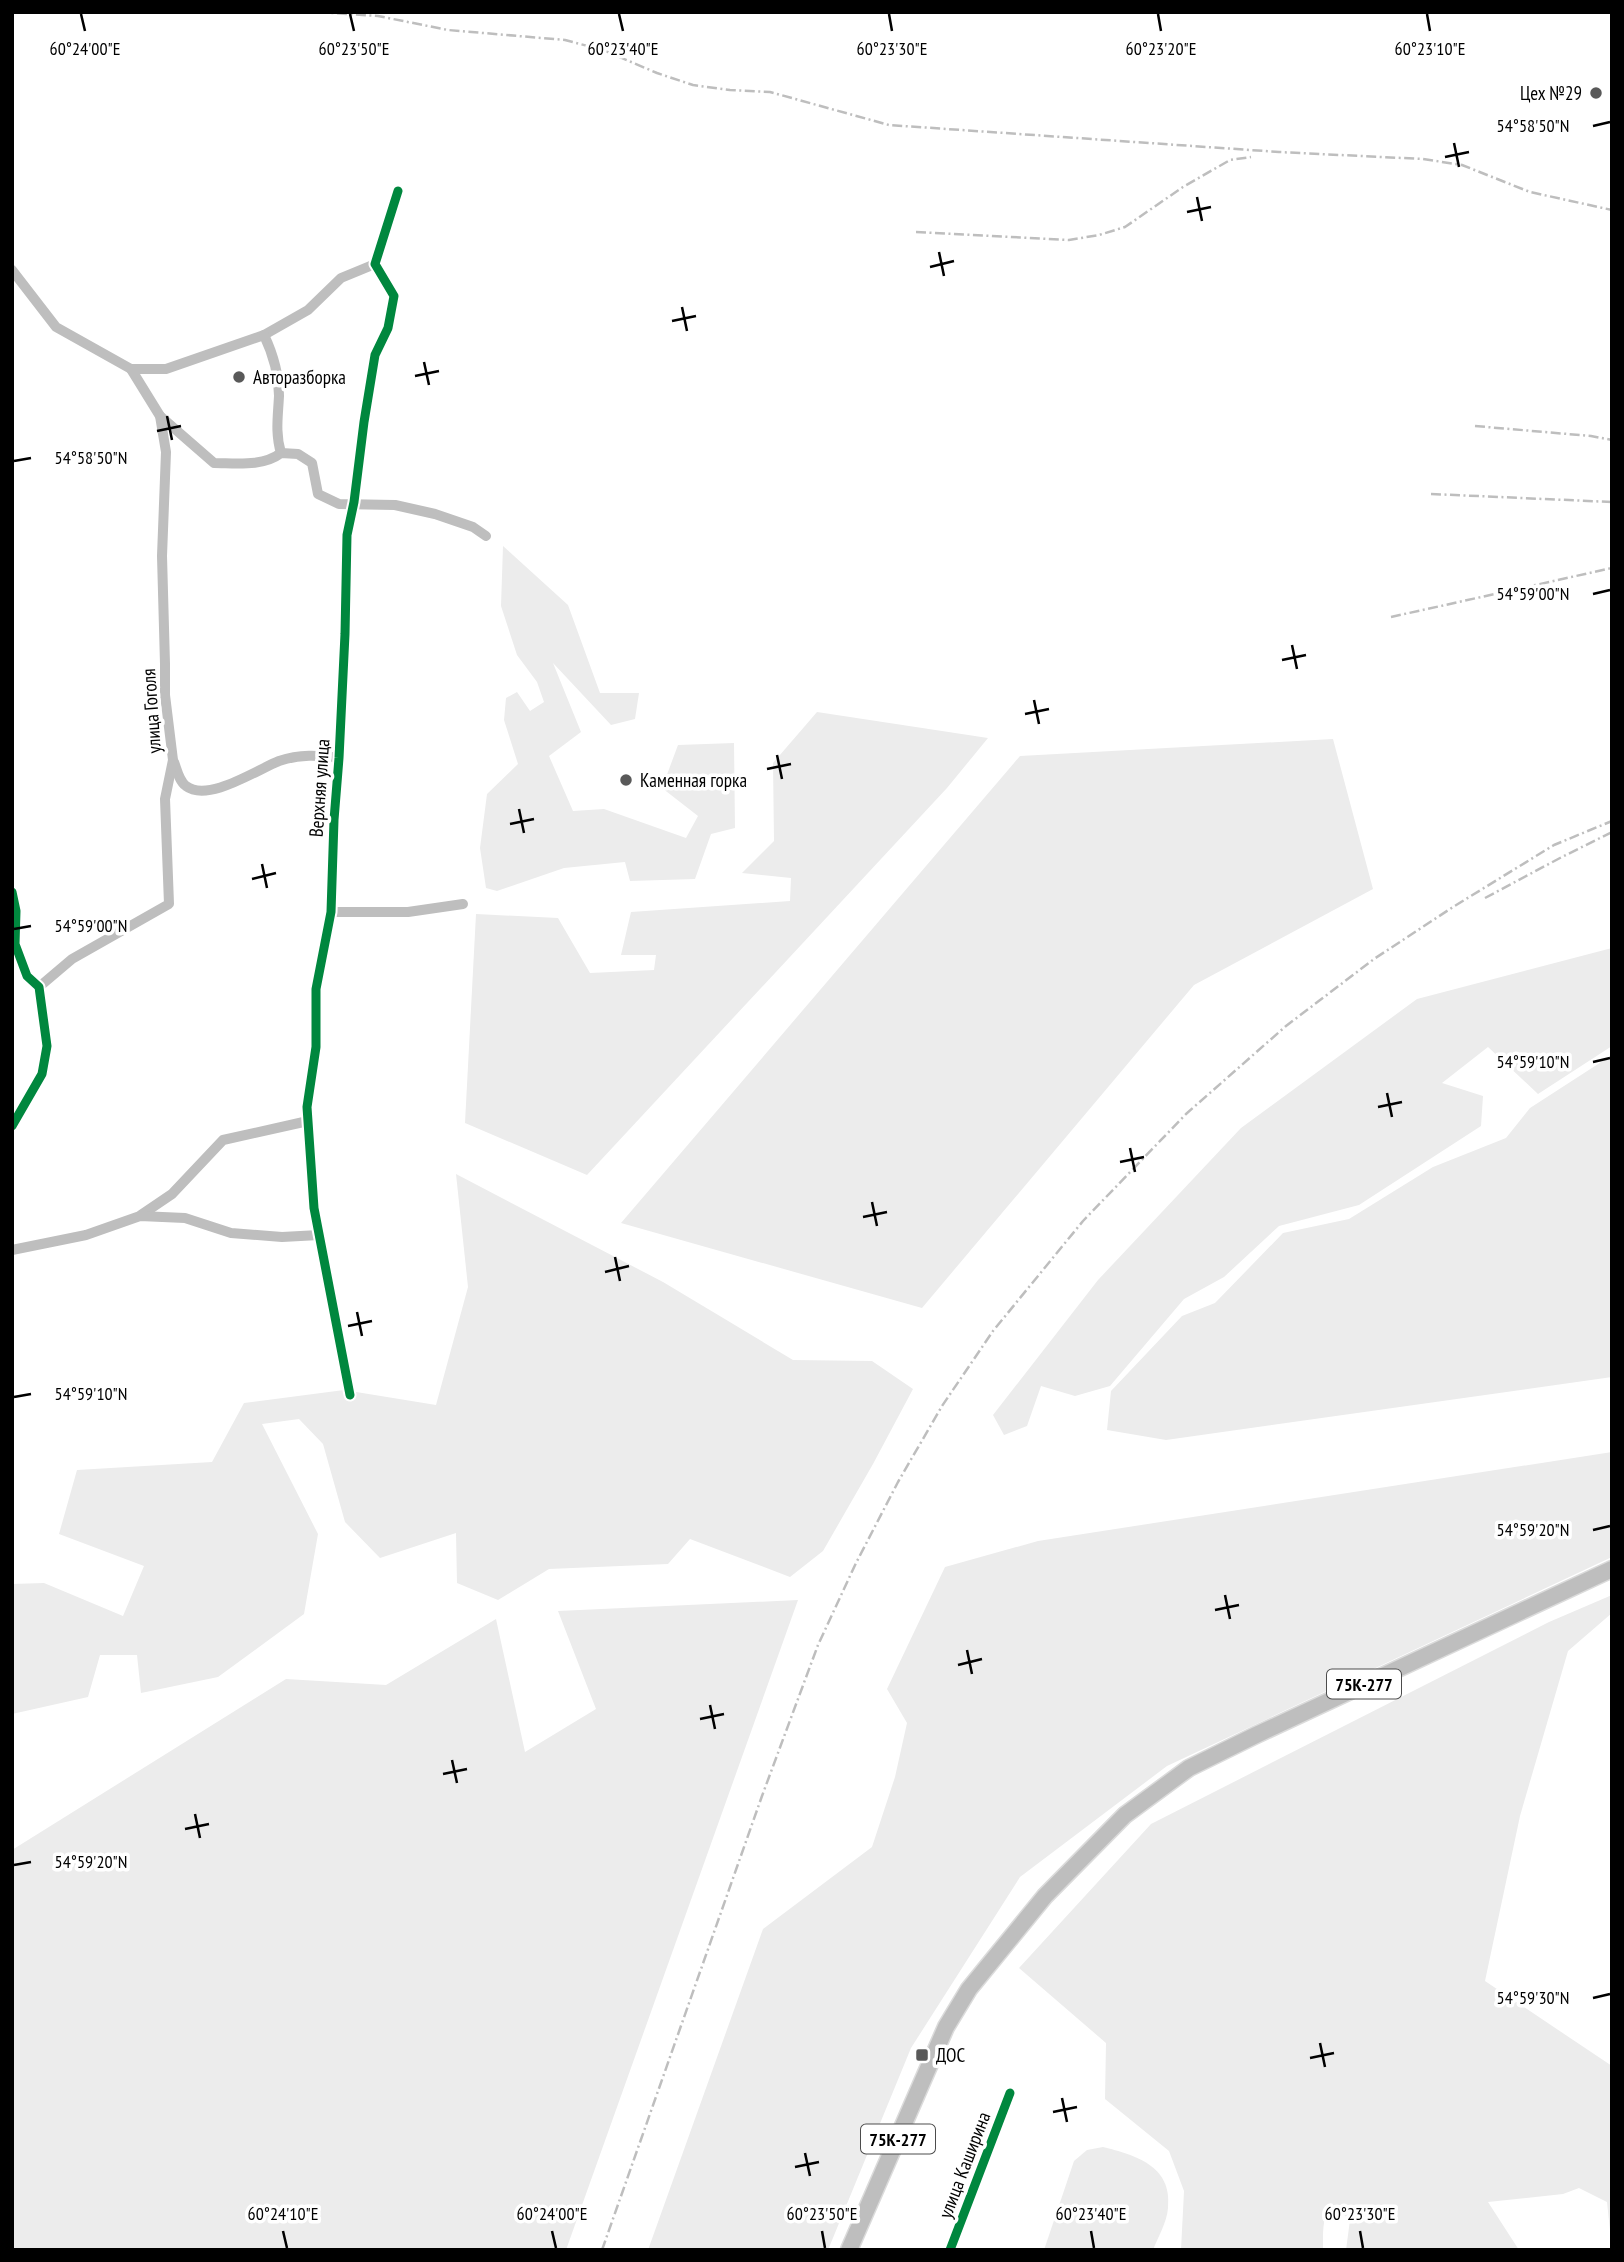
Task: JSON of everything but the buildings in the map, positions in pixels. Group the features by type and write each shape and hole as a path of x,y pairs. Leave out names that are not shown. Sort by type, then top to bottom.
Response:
{"main road":[{"name":"75К-277","path":"849,2250 946,2027 969,1989 1045,1896 1125,1815 1189,1768 1612,1569"}],"street":[{"path":"12,270 56,327 131,369 166,369 264,335 308,310 341,278 375,264 398,191"},
{"name":"Верхняя улица","path":"350,1395 314,1208 307,1107 316,1047 316,989 331,912 345,635 347,535 375,355 388,328 394,296 375,264"},
{"path":"264,335 270,348 279,394 277,434 281,453"},
{"name":"улица Гоголя","path":"39,987 72,959 169,904 165,799 173,760 166,695 162,556 166,452 160,416 131,369"},
{"path":"160,416 214,463 258,462 273,459 281,453 298,454 312,463 318,494 339,503 395,505 436,514 473,527 486,536"},
{"path":"173,760 180,779 188,788 201,790 220,787 252,776 278,762 309,754 339,758"},
{"path":"12,892 16,911 15,944 27,976 39,987 47,1046 42,1074 12,1126"},
{"path":"331,912 408,912 463,904"},
{"path":"12,1250 86,1235 140,1216 172,1194 223,1140 308,1121"},
{"path":"140,1216 185,1218 231,1233 282,1237 319,1235"},
{"name":"улица Каширина","path":"950,2250 1010,2093"}],"shaded area":[{"path":"503,546 568,605 600,693 639,693 635,719 611,725 553,663 581,732 549,756 573,811 604,809 686,838 698,816 662,788 678,745 734,743 735,828 711,834 695,879 630,881 625,862 564,868 497,891 486,888 480,848 487,794 518,764 504,720 506,698 517,692 530,711 544,702 537,682 517,655 501,606"},
{"path":"817,712 988,738 947,788 587,1175 465,1123 476,914 558,918 590,973 654,970 656,955 621,955 631,912 790,901 791,878 742,873 774,841 773,763"},
{"path":"1333,739 1373,889 1194,985 922,1308 621,1223 1020,756"},
{"path":"1612,948 1612,1046 1538,1094 1488,1047 1442,1083 1483,1096 1481,1126 1359,1205 1279,1226 1224,1277 1184,1299 1110,1386 1075,1396 1041,1386 1027,1426 1004,1435 993,1415 1098,1280 1241,1128 1417,999"},
{"path":"1612,1055 1612,1377 1166,1440 1107,1430 1111,1391 1182,1316 1215,1303 1283,1233 1349,1219 1433,1167 1506,1138 1530,1108"},
{"path":"456,1174 663,1282 793,1360 872,1361 913,1389 823,1551 790,1577 690,1539 668,1564 549,1569 498,1600 457,1583 456,1533 380,1558 345,1522 323,1444 299,1419 262,1424 318,1534 304,1614 218,1677 141,1693 137,1655 100,1655 88,1697 12,1714 12,1584 44,1583 123,1616 144,1566 59,1534 77,1470 212,1462 244,1403 344,1390 436,1405 468,1287"},
{"path":"1612,1452 1612,1557 1167,1766 1020,1877 911,2048 828,2250 648,2250 763,1929 872,1847 895,1777 907,1723 887,1689 945,1567 1038,1541"},
{"path":"1612,1595 1612,1613 1568,1651 1520,1816 1485,1981 1612,2066 1612,2249 1607,2202 1579,2188 1563,2194 1488,2202 1519,2250 1346,2250 1350,2220 1331,2204 1325,2220 1323,2250 1181,2250 1184,2191 1169,2151 1105,2099 1106,2043 1019,1968 1151,1824 1549,1622"},
{"path":"798,1600 566,2250 12,2250 12,1850 286,1679 386,1685 496,1619 525,1752 596,1709 558,1611"},
{"path":"1103,2147 1139,2159 1158,2172 1164,2182 1168,2194 1168,2208 1153,2250 1044,2250 1074,2161 1087,2150"}],"railway":[{"path":"318,12 378,16 448,30 565,40 603,50 693,85 770,92 889,125 1279,152 1423,159 1462,165 1530,192 1612,210"},
{"path":"916,232 1069,240 1099,235 1125,227 1183,187 1230,160 1251,157"},
{"path":"1475,426 1612,440"},
{"path":"1431,494 1612,502"},
{"path":"1391,617 1612,568"},
{"path":"602,2250 818,1645 898,1482 942,1406 993,1331 1083,1221 1186,1114 1286,1026 1374,959 1453,907 1554,845 1612,821"},
{"path":"1485,898 1612,832"}],"cycle path":[{"path":"350,1395 314,1208 307,1107 316,1047 316,989 331,912 345,634 347,535 375,355 388,328 394,296 375,264 398,191"},
{"path":"12,892 16,911 15,944 27,976 39,987 47,1046 42,1074 12,1126"},
{"path":"950,2250 1010,2093"}],"place":[{"name":"Цех №29","path":"1596,93"},
{"name":"Авторазборка","path":"239,377"},
{"name":"Каменная горка","path":"626,780"},
{"name":"ДОС","path":"922,2055"}]}
